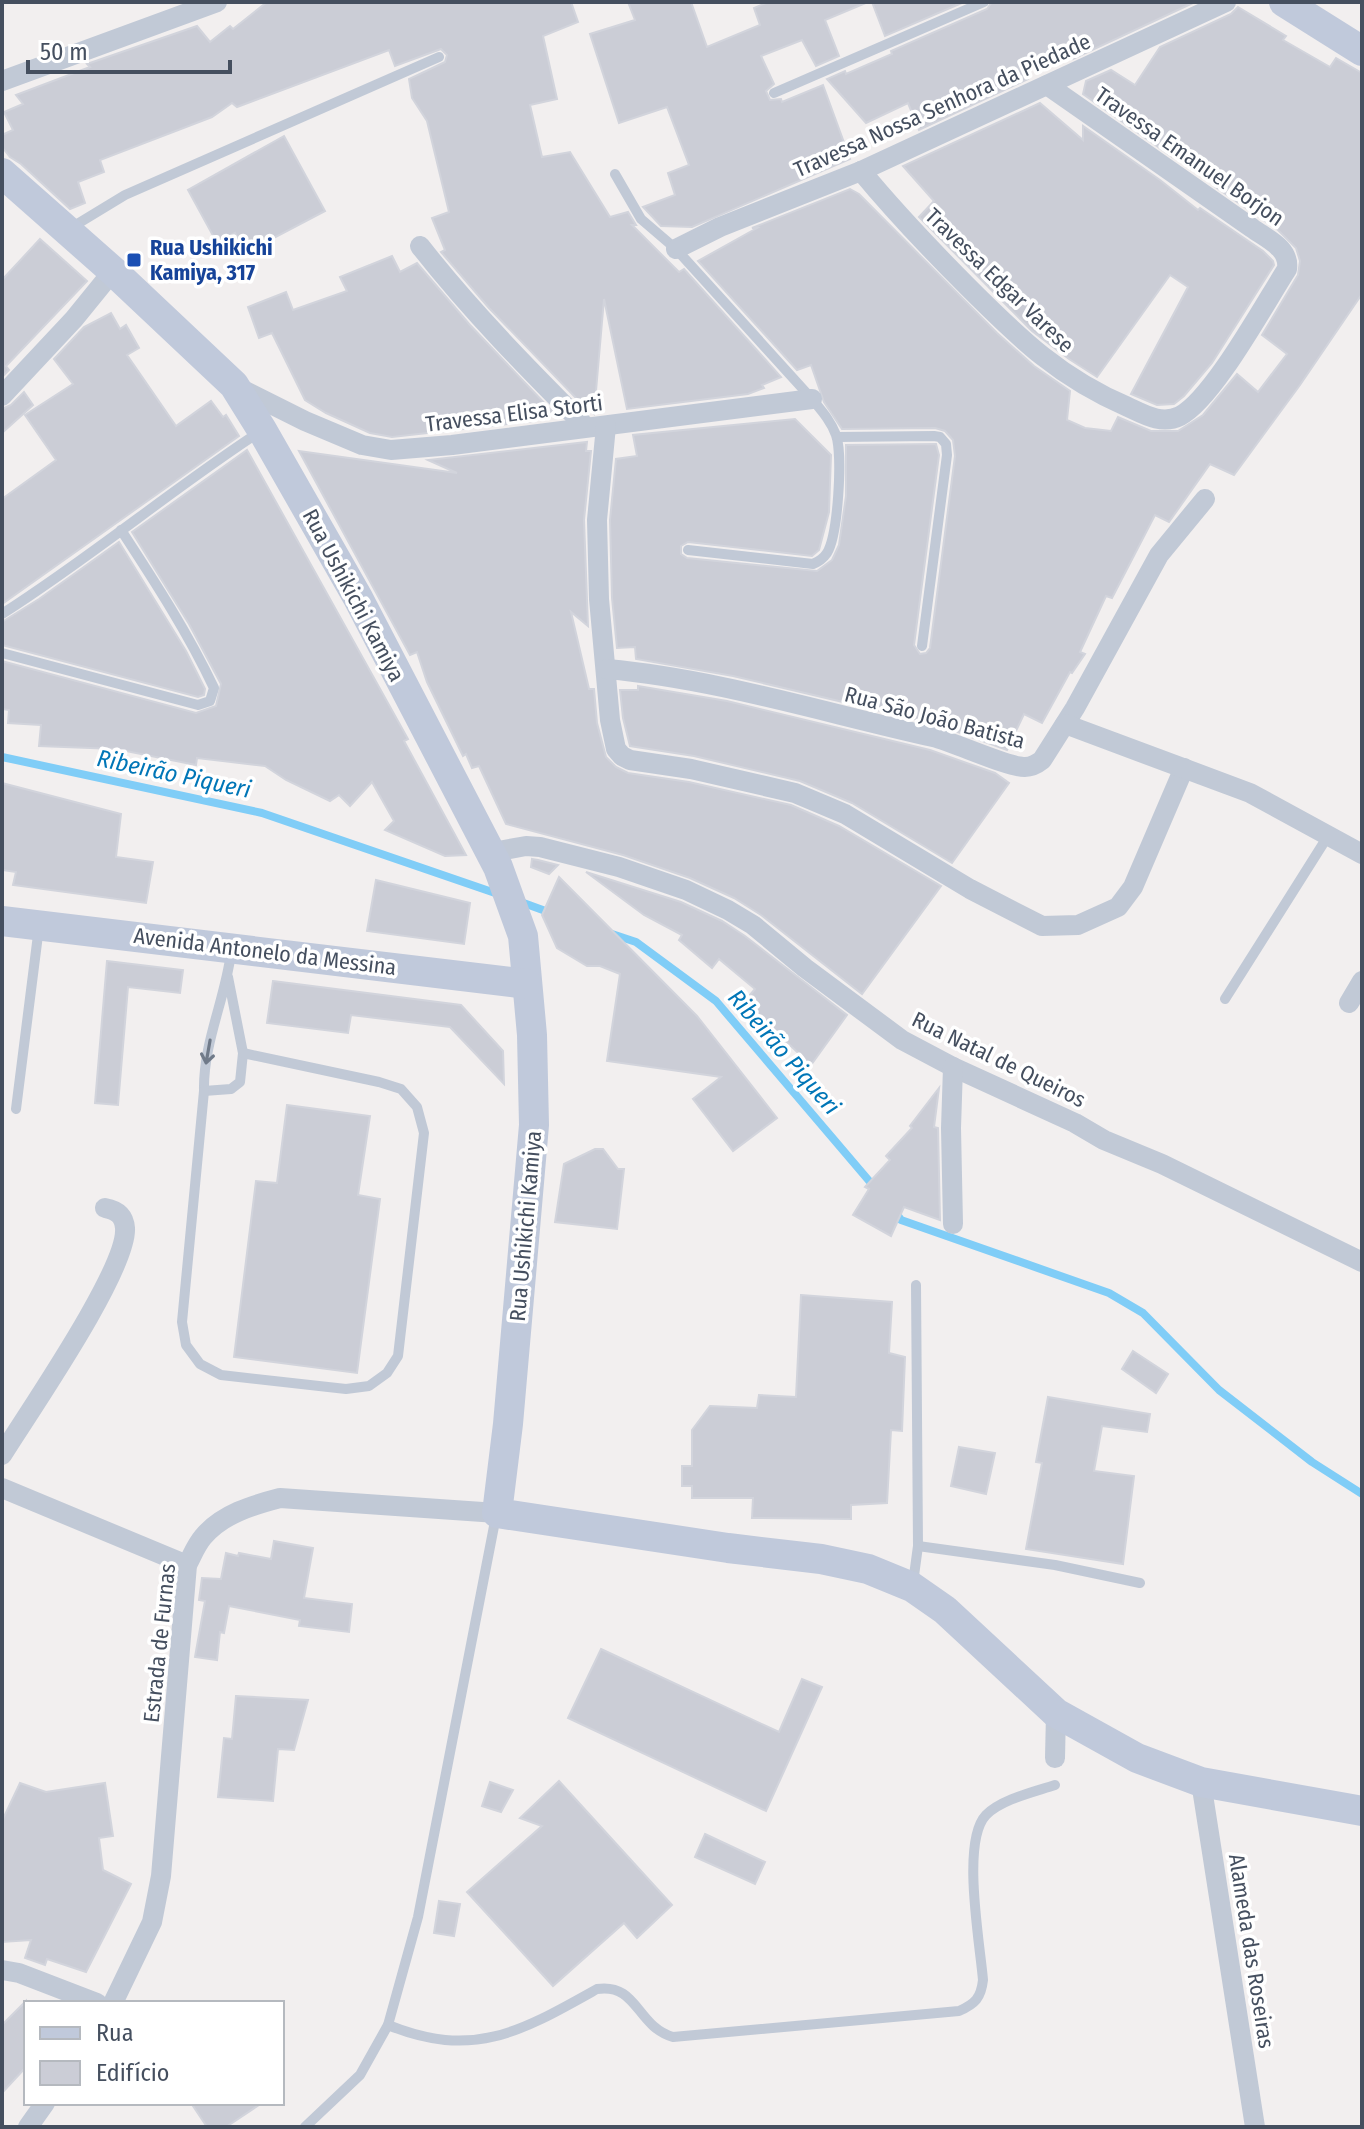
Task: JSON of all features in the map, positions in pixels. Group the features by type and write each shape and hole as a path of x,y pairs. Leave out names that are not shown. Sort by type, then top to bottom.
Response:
{"main road":[{"path":"1284,2 1362,51"},
{"name":"Rua Ushikichi Kamiya","path":"2,173 113,271 234,385 358,598 496,860 523,936 532,1035 534,1125 508,1424 497,1513"},
{"name":"Avenida Antonelo da Messina","path":"2,921 40,925 230,962 527,984"},
{"path":"497,1513 821,1559 868,1569 912,1587 945,1610 1056,1713 1137,1758 1201,1782 1362,1811"}],"street":[{"path":"2,81 217,2"},
{"name":"Travessa Nossa Senhora da Piedade","path":"676,249 734,221 861,171 1226,2"},
{"name":"Travessa Emanuel Borjon","path":"1047,85 1252,228 1285,252 1288,260 1287,269 1217,379 1187,411 1165,420"},
{"name":"Travessa Edgar Varese","path":"861,171 938,258 1049,363 1104,397 1152,418 1165,420"},
{"path":"420,246 459,296 501,342 596,426 599,478 596,550 610,720 616,749 622,756 795,793 845,814 970,889 1042,926 1078,925 1118,907 1133,887 1184,768"},
{"path":"2,396 74,319 113,271"},
{"name":"Travessa Elisa Storti","path":"234,385 305,421 362,445 391,450 812,399"},
{"name":"Rua São João Batista","path":"607,669 655,673 933,737 1023,768 1042,760 1159,555 1205,499"},
{"path":"1065,724 1250,793 1362,854"},
{"name":"Rua Natal de Queiros","path":"496,860 526,846 540,847 619,867 686,890 753,925 902,1040 1362,1262"},
{"path":"1349,1003 1362,981"},
{"path":"953,1067 953,1224"},
{"path":"2,1455 108,1282 123,1245 125,1227 115,1210 105,1208"},
{"path":"2,1488 187,1565"},
{"name":"Estrada de Furnas","path":"114,2001 152,1922 161,1876 187,1565 203,1537 225,1518 250,1505 280,1498 497,1513"},
{"path":"1055,1758 1056,1713"},
{"name":"Alameda das Roseiras","path":"1201,1782 1255,2127"},
{"path":"2,1970 19,1973 92,2001"},
{"path":"28,2127 44,2105"}],"lane":[{"path":"774,93 984,2"},
{"path":"67,230 125,195 439,57"},
{"path":"615,174 641,219 676,249 812,399 826,415 837,437 838,494 832,543 820,561 813,564 688,550"},
{"path":"2,614 262,430"},
{"path":"837,437 934,436 940,437 946,444 937,544 922,646"},
{"path":"2,653 198,705 210,701 214,688 199,657 172,607 121,530"},
{"path":"1225,999 1328,836"},
{"path":"16,1109 40,925"},
{"path":"230,962 207,1049 182,1322 186,1345 200,1364 221,1375 346,1389 369,1386 387,1373 398,1356 424,1133 417,1107 401,1089 379,1082 243,1053"},
{"path":"204,1091 231,1089 240,1082 243,1053 230,962"},
{"path":"912,1587 918,1546 916,1285"},
{"path":"305,2127 360,2075 388,2025 418,1917 497,1513"},
{"path":"918,1546 1055,1565 1140,1583"},
{"path":"388,2025 416,2037 446,2041 510,2034 534,2025 597,1989 607,1987 625,1992 649,2025 660,2034 673,2037 959,2011 981,1996 983,1980 973,1861 974,1839 979,1824 989,1812 1055,1785"}],"building":[{"path":"267,2 571,2 578,22 543,36 557,99 530,105 542,157 570,152 610,217 628,212 636,225 632,225 679,272 684,269 781,377 748,394 627,409 604,299 594,414 576,398 489,308 441,252 445,250 432,218 449,212 427,121 412,98 409,79 445,62 447,55 441,49 395,66 389,50 237,107 232,103 212,117 100,160 104,172 78,182 85,203 70,209 2,147 2,135 13,130 4,112 23,104 16,95 90,67 87,64 197,26 210,42 230,26 233,29"},
{"path":"628,2 691,2 707,47 760,25 754,8 768,2 868,2 825,20 839,56 816,66 802,40 761,56 774,84 766,91 770,100 781,99 782,102 823,85 850,159 692,227 661,226 643,207 675,195 668,173 689,165 667,107 619,123 590,34 635,20"},
{"path":"872,2 964,2 885,36"},
{"path":"992,2 1195,2 1073,59 1067,45 1021,66 1028,79 919,130 908,103 866,123 827,79 892,54 891,51 987,9"},
{"path":"1238,7 1286,36 1283,40 1330,67 1336,58 1362,73 1362,294 1234,475 1210,464 1169,522 1155,515 1112,598 1106,596 1080,652 1085,654 1070,672 1042,723 1024,714 1007,750 936,724 733,676 636,659 635,647 617,648 610,520 616,459 637,456 633,435 795,419 831,455 829,512 819,550 812,556 688,542 681,546 681,554 687,558 817,571 832,560 839,545 846,496 846,445 936,444 939,455 914,645 920,654 930,648 955,456 953,440 945,431 935,428 842,429 824,402 811,365 797,370 698,261 757,228 752,228 850,189 859,194 997,333 1034,366 1070,391 1067,420 1085,428 1111,431 1118,417 1151,431 1178,431 1203,415 1237,374 1258,392 1287,354 1262,335 1298,275 1300,261 1296,248 1278,230 1214,186 1222,174 1181,147 1174,158 1083,94 1086,81 1111,70 1135,85 1160,47 1231,14"},
{"path":"1040,103 1083,140 1083,126 1273,261 1274,265 1212,363 1174,404 1157,405 1131,394 1188,287 1170,275 1097,377 1032,331 919,217 934,201 903,166"},
{"path":"284,136 325,211 245,253 235,233 217,243 188,190"},
{"path":"40,239 87,281 6,366 9,370 2,377 2,280"},
{"path":"392,256 400,272 417,263 470,325 552,411 534,421 392,437 370,433 305,400 272,333 259,338 248,307 286,292 293,310 347,291 340,277"},
{"path":"111,313 120,329 126,325 139,348 127,355 176,426 211,401 223,417 226,415 239,436 2,604 2,499 56,460 25,415 73,384 54,359 84,327"},
{"path":"24,392 33,405 2,433 2,409"},
{"path":"587,442 586,451 591,451 584,520 588,626 571,612 589,689 594,689 597,723 606,757 628,773 689,782 791,805 839,826 941,886 862,994 761,915 734,898 690,878 623,855 506,824 479,766 472,768 466,754 463,756 427,682 417,652 410,655 299,451 457,473 428,460"},
{"path":"247,450 408,739 404,741 466,855 445,856 385,830 394,821 372,782 350,806 339,795 330,801 265,766 197,758 196,765 116,749 39,746 41,725 8,723 9,710 2,709 2,661 196,713 216,706 221,684 189,624 132,532"},
{"path":"119,542 186,651 205,689 204,695 198,697 2,645 2,622"},
{"path":"638,686 727,701 930,750 995,773 1009,783 952,863 852,803 800,781 694,756 630,746 620,690 638,690"},
{"path":"2,783 121,814 116,857 153,862 146,903 13,885 16,872 2,870"},
{"path":"532,859 558,865 549,874 531,867"},
{"path":"586,872 681,902 722,921 847,1015 811,1065 744,1002 755,989 719,959 712,968 679,940 682,935 644,915"},
{"path":"559,877 697,1016 777,1118 733,1151 693,1099 721,1077 607,1061 620,974 600,966 587,966 557,948 542,915"},
{"path":"376,880 470,903 464,944 367,931"},
{"path":"107,961 183,970 180,993 128,987 118,1105 95,1103"},
{"path":"273,981 461,1005 503,1051 504,1084 450,1027 351,1015 348,1033 267,1023"},
{"path":"939,1088 934,1127 938,1128 940,1220 904,1207 891,1236 853,1215 869,1189 865,1187 890,1160 886,1156 912,1128 910,1126"},
{"path":"287,1105 370,1116 358,1195 380,1199 357,1373 234,1357 256,1181 277,1183"},
{"path":"595,1149 603,1149 618,1169 624,1169 617,1229 555,1222 564,1164"},
{"path":"801,1295 892,1302 889,1353 905,1357 902,1431 891,1430 887,1503 851,1505 851,1519 752,1518 753,1498 692,1498 692,1486 682,1486 682,1466 692,1466 692,1430 710,1406 757,1408 759,1395 796,1397"},
{"path":"1133,1351 1168,1374 1156,1393 1122,1369"},
{"path":"1048,1397 1150,1414 1147,1432 1102,1426 1094,1471 1134,1476 1123,1564 1026,1549 1042,1463 1036,1462"},
{"path":"959,1447 995,1453 986,1494 951,1486"},
{"path":"274,1541 313,1548 304,1598 352,1604 349,1632 299,1626 300,1620 229,1606 224,1633 220,1632 217,1660 195,1657 205,1601 199,1600 202,1578 221,1579 226,1553 271,1559"},
{"path":"601,1649 779,1732 802,1679 822,1687 766,1811 568,1718"},
{"path":"236,1696 308,1700 294,1750 278,1749 273,1801 218,1797 224,1738 232,1739"},
{"path":"559,1781 672,1905 637,1938 624,1923 553,1986 467,1892 542,1826 520,1818"},
{"path":"490,1782 513,1790 501,1812 482,1806"},
{"path":"20,1783 46,1792 105,1783 113,1836 99,1838 103,1870 131,1884 86,1972 47,1959 45,1965 25,1958 31,1940 2,1942 2,1821"},
{"path":"705,1834 765,1862 755,1884 695,1857"},
{"path":"439,1901 460,1904 454,1936 434,1933"},
{"path":"24,2003 24,2069 2,2093 2,2025"},
{"path":"192,2105 259,2105 226,2127 207,2127"}],"waterway":[{"name":"Ribeirão Piqueri","path":"2,757 262,813 498,894"},
{"name":"Ribeirão Piqueri","path":"518,901 551,913"},
{"name":"Ribeirão Piqueri","path":"609,933 636,942 716,1001 876,1189"},
{"name":"Ribeirão Piqueri","path":"895,1212 901,1220 1109,1293 1143,1313 1219,1390 1312,1462 1362,1494"}],"place":[{"name":"Rua Ushikichi Kamiya, 317","path":"134,260"}]}
